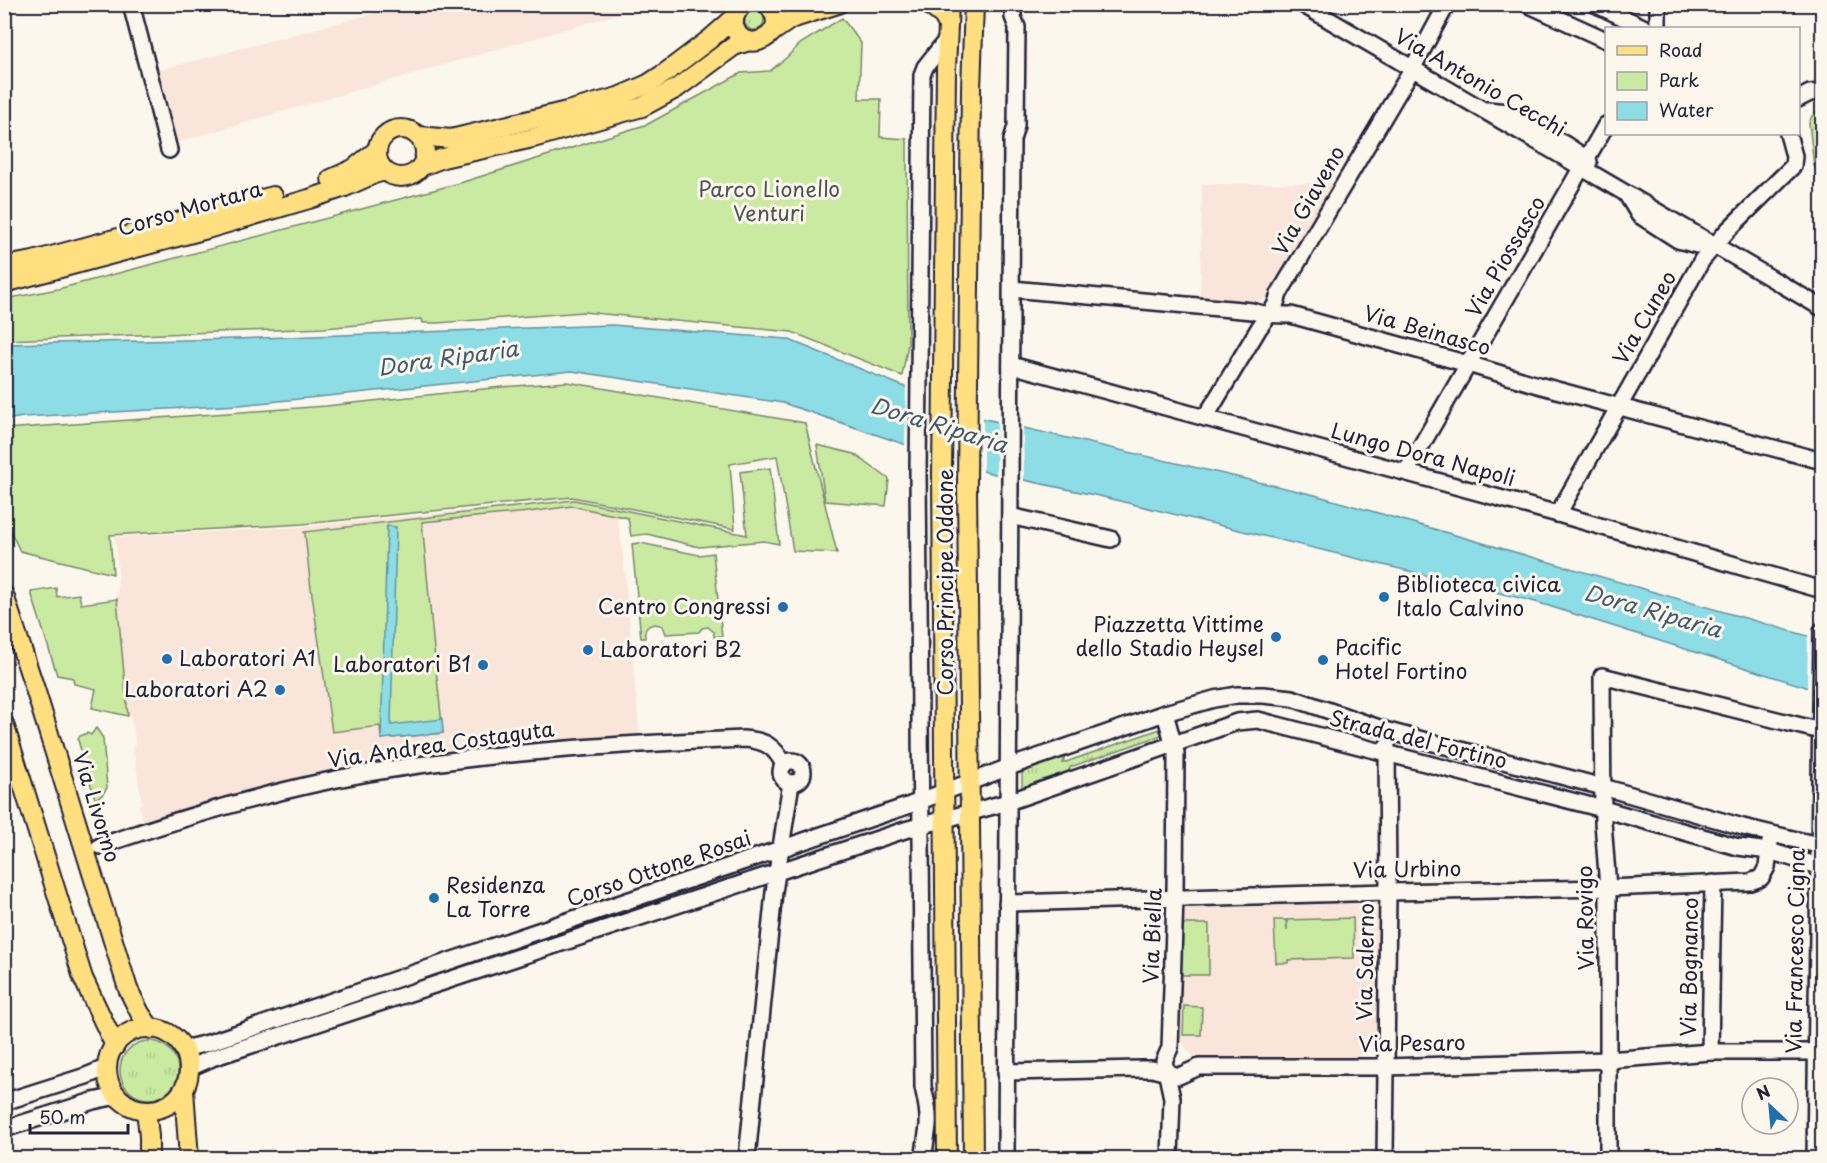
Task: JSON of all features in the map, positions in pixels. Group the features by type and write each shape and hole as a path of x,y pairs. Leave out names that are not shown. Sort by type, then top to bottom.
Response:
{"main road":[{"path":"770,13 801,4"},
{"path":"770,13 791,19 838,4"},
{"path":"928,4 943,16 948,32"},
{"name":"Corso Principe Oddone","path":"947,1158 942,477 949,4"},
{"name":"Corso Principe Oddone","path":"973,1158 967,483 974,4"},
{"path":"738,11 710,39 665,74 618,97 451,139 419,136 405,130 394,130 380,140 376,150 379,161 385,171 394,176 402,176 443,158 533,138 642,107 677,88 734,46 749,41 759,41 769,36 770,13"},
{"path":"738,11 737,32 749,41"},
{"path":"419,136 425,151 422,166"},
{"name":"Corso Mortara","path":"4,266 33,261 305,188 346,174 376,150"},
{"name":"Corso Mortara","path":"4,283 207,229 309,199 385,171"},
{"name":"Via Livorno","path":"4,595 128,989 151,1029"},
{"path":"4,724 83,978 115,1046"},
{"path":"151,1029 169,1034 183,1049 188,1058 189,1068 183,1090 173,1102 156,1110 146,1110 128,1105 117,1096 110,1083 108,1067 110,1054 115,1046 130,1033 151,1029"},
{"path":"183,1090 189,1158"},
{"path":"146,1110 149,1158"}],"street":[{"path":"131,4 169,150"},
{"path":"1006,1158 1012,140 1016,126 1017,27 1013,16 1013,4"},
{"name":"Via Antonio Cecchi","path":"1302,4 1483,109 1584,163 1596,175 1626,192 1639,215 1678,240 1697,245 1715,245"},
{"name":"Via Giaveno","path":"1205,418 1275,306 1285,284 1447,4"},
{"path":"1527,4 1605,40"},
{"path":"1595,4 1644,27"},
{"path":"1658,4 1658,27"},
{"name":"Corso Principe Oddone","path":"924,1158 928,1126 923,1087 918,472 922,75 948,32"},
{"path":"1800,98 1810,93 1822,92"},
{"name":"Via Piossasco","path":"1406,472 1605,127"},
{"name":"Via Cuneo","path":"1558,514 1702,260 1793,166 1795,161 1788,135"},
{"path":"1715,245 1822,308"},
{"name":"Via Beinasco","path":"1012,289 1252,311 1268,315 1291,315 1538,385 1822,461"},
{"name":"Lungo Dora Napoli","path":"1011,365 1558,514 1822,590"},
{"path":"1010,516 1111,539"},
{"name":"Via Francesco Cigna","path":"1815,1158 1819,1052 1822,631"},
{"name":"Via Rovigo","path":"1608,1158 1608,888 1603,809 1602,676 1821,731"},
{"name":"Strada del Fortino","path":"1009,766 1165,713 1214,699 1237,695 1263,695 1292,698 1388,731 1603,787 1743,827 1820,845"},
{"name":"Via Biella","path":"1165,713 1176,753 1176,897 1170,1048 1164,1061 1172,1098 1170,1158"},
{"name":"Strada del Fortino","path":"1008,802 1237,722 1258,720 1603,809 1738,847 1769,851 1820,866"},
{"name":"Via Salerno","path":"1385,1158 1388,731"},
{"name":"Via Andrea Costaguta","path":"100,846 219,809 322,782 385,770 558,749 743,739 761,741 769,745 779,755 784,765 781,771 782,777 790,783 781,849"},
{"name":"Corso Ottone Rosai","path":"183,1049 208,1043 922,801 1009,766"},
{"name":"Corso Ottone Rosai","path":"189,1068 212,1058 922,825 1008,802"},
{"name":"Via Urbino","path":"1007,903 1388,891 1608,888 1750,882 1761,878 1767,867 1772,833"},
{"path":"747,1158 781,849"},
{"name":"Via Bognanco","path":"1710,1052 1713,883"},
{"name":"Via Pesaro","path":"1006,1072 1152,1069 1179,1076 1199,1067 1386,1067 1608,1060 1710,1052 1819,1052"},
{"path":"4,1102 108,1067"},
{"path":"4,1129 93,1101 117,1096"}],"shaded area":[{"path":"409,4 649,5 175,143 156,71"},
{"path":"1333,183 1273,293 1256,304 1200,300 1202,184"},
{"path":"574,500 616,510 623,554 640,737 537,744 384,761 333,771 145,825 139,805 142,803 133,747 136,746 131,715 128,716 117,599 118,573 115,537 300,527"},
{"path":"1378,902 1380,1037 1358,1058 1195,1059 1178,1038 1181,907"}],"green space":[{"path":"754,10 761,13 764,20 761,27 754,30 747,27 744,20 747,13"},
{"name":"Parco Lionello Venturi","path":"842,18 861,43 859,99 881,99 880,137 907,139 908,344 902,376 792,332 583,312 437,323 423,323 422,319 324,328 5,340 5,299 58,289 460,183 648,124 741,73 770,71 800,44"},
{"path":"1819,110 1819,171 1814,166 1809,123 1812,116"},
{"path":"567,382 805,423 837,553 793,551 777,456 730,464 735,529 572,497 303,524 110,535 113,574 20,551 5,520 5,429 326,406"},
{"path":"817,445 854,454 889,479 886,506 825,501"},
{"path":"770,468 779,544 764,541 699,547 647,534 631,536 628,518 572,506 422,522 443,733 381,739 380,726 332,732 304,532 574,500 747,535 740,472"},
{"path":"640,543 699,555 713,553 722,636 714,637 714,632 708,627 702,628 699,632 666,634 663,626 656,624 647,627 645,638 641,638 632,544"},
{"path":"56,588 57,597 79,594 81,604 117,599 128,716 92,708 96,689 74,684 73,678 57,675 31,592"},
{"path":"96,728 103,738 107,788 95,799 78,740 80,736 87,733 91,735"},
{"path":"1160,729 1162,735 1070,767 1067,778 1022,793 1022,768 1066,752 1063,763"},
{"path":"1353,918 1354,958 1288,960 1288,963 1276,963 1274,920 1286,920 1287,931 1287,920"},
{"path":"1183,924 1209,924 1209,975 1181,975"},
{"path":"1184,1006 1202,1007 1201,1035 1183,1035"},
{"path":"149,1041 160,1043 173,1054 178,1070 176,1081 165,1094 149,1099 138,1097 125,1086 120,1070 122,1059 133,1046"}],"water":[{"name":"Dora Riparia","path":"612,325 787,339 981,418 1315,495 1822,640 1822,692 1536,602 1099,496 986,472 783,403 572,371 239,405 23,417 5,420 5,344 234,339"},
{"path":"387,526 396,527 391,725 442,719 443,733 381,739"}],"pier":[{"path":"906,384 983,415 983,474 905,448"},
{"path":"997,418 1023,425 1024,483 996,478"},
{"path":"1808,633 1822,637 1822,695 1807,690"}],"place":[{"name":"Biblioteca civica Italo Calvino","path":"1384,597"},
{"name":"Centro Congressi","path":"783,607"},
{"name":"Piazzetta Vittime dello Stadio Heysel","path":"1276,637"},
{"name":"Laboratori B2","path":"588,650"},
{"name":"Laboratori A1","path":"167,659"},
{"name":"Pacific Hotel Fortino","path":"1323,660"},
{"name":"Laboratori B1","path":"483,665"},
{"name":"Laboratori A2","path":"280,690"},
{"name":"Residenza La Torre","path":"434,898"}]}
